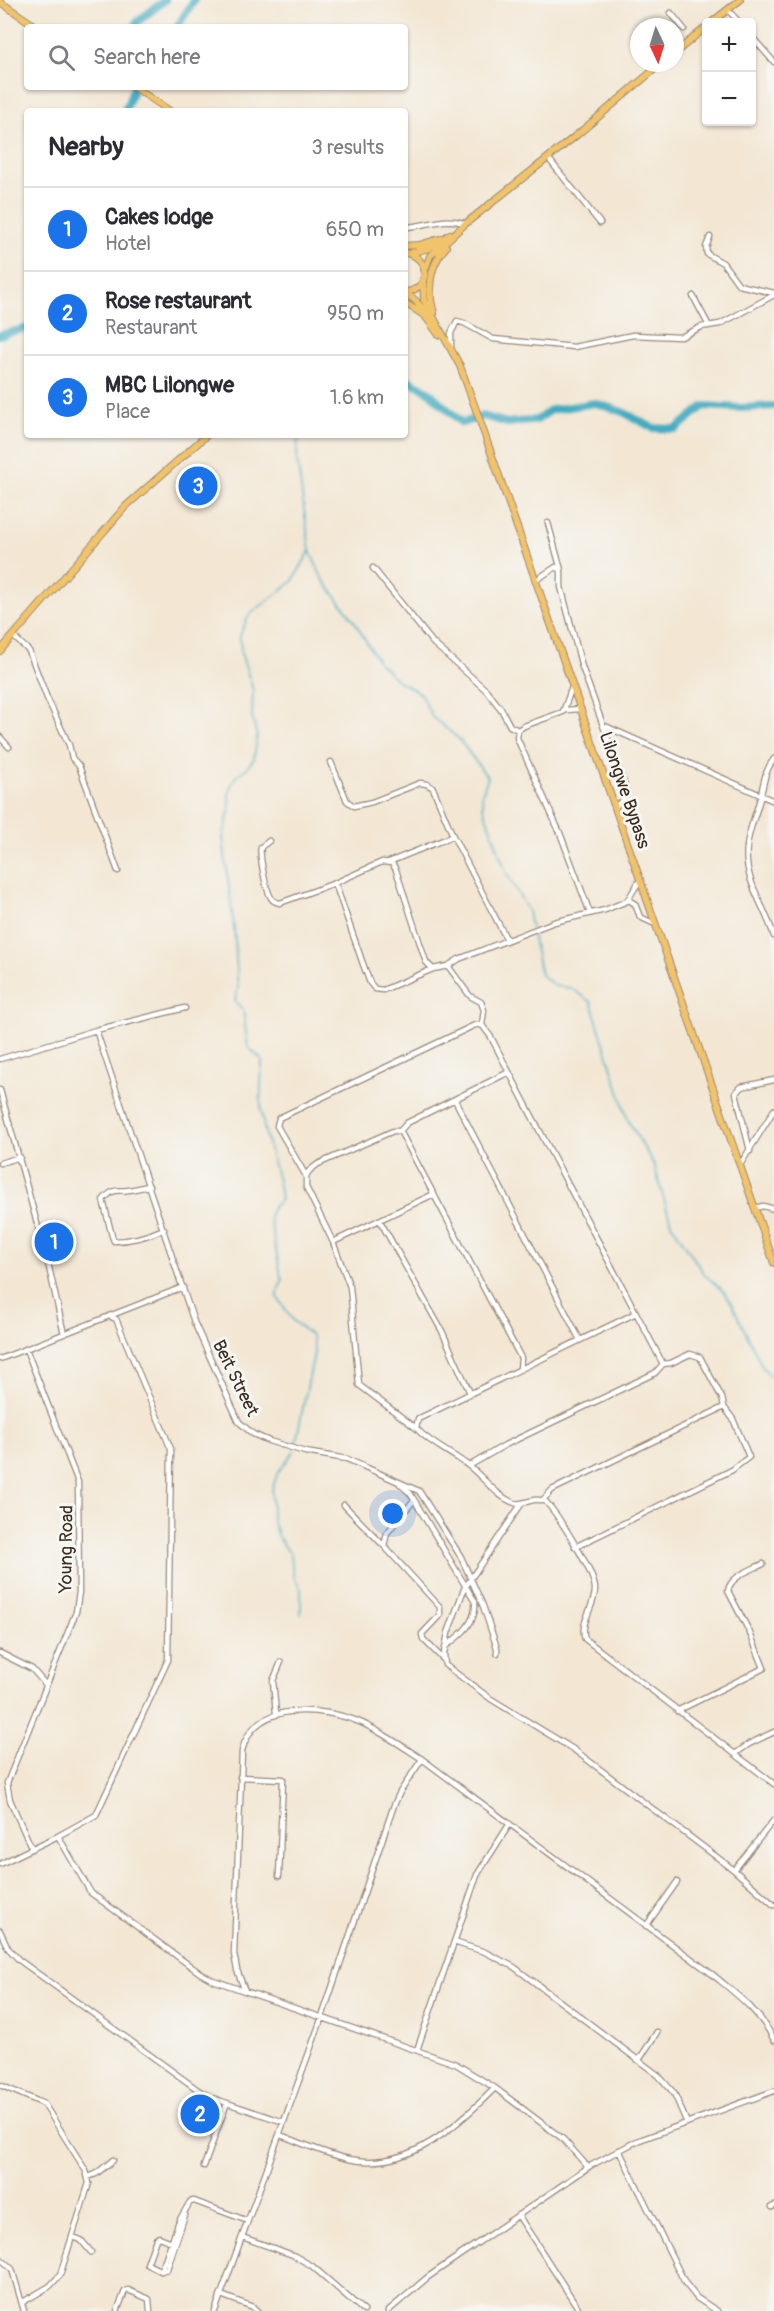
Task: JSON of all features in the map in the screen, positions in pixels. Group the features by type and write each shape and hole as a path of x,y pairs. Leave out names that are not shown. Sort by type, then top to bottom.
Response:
{"main road":[{"path":"717,18 740,0"},
{"path":"0,2 33,24"},
{"path":"684,45 702,30"},
{"path":"408,253 429,248 464,224 651,72"},
{"path":"139,90 166,108"},
{"path":"408,292 415,290 423,281 430,256 464,224"},
{"path":"439,327 429,296 432,273 438,256 464,224"},
{"path":"408,246 426,243 449,234"},
{"path":"408,253 420,259 425,270"},
{"name":"Lilongwe Bypass","path":"423,281 424,300 452,349 475,406 774,1263"},
{"name":"Lilongwe Bypass","path":"408,295 419,304 439,327"},
{"path":"408,305 424,316 446,345 452,349"},
{"path":"0,651 126,506 204,438"}],"street":[{"path":"728,10 735,18"},
{"path":"670,13 674,18"},
{"path":"756,42 774,62"},
{"path":"548,158 600,223"},
{"path":"408,227 426,226 452,219 464,224"},
{"path":"710,237 706,247 707,254 723,262 739,285 774,294"},
{"path":"452,349 451,333 457,321 464,322 493,339 574,347 633,335 681,337 720,324 774,294"},
{"path":"693,296 709,326"},
{"path":"548,523 561,570 561,587 582,667 627,792 624,799 615,807"},
{"path":"539,578 552,568 556,567 561,570"},
{"path":"373,568 433,644 486,690 501,709 510,726 518,730"},
{"path":"13,636 29,651 69,745 72,758 79,766 118,871"},
{"path":"518,730 561,714 565,710 572,687"},
{"path":"565,710 581,710"},
{"path":"605,726 774,801"},
{"path":"518,730 519,742 560,833 590,913"},
{"path":"0,737 9,747"},
{"path":"774,759 766,770 746,848 749,876 774,936"},
{"path":"331,762 347,801 354,806 372,802 420,783 430,785 453,836 507,940"},
{"path":"269,841 261,847 260,856 273,901 280,903 453,836"},
{"path":"389,862 396,870 426,962 433,969"},
{"path":"335,883 372,987 383,990 560,920 629,900 640,880"},
{"path":"629,900 635,904 640,917 655,924"},
{"path":"448,966 470,996 483,1004 482,1025 491,1037 663,1364"},
{"path":"0,1059 96,1030 185,1008"},
{"path":"482,1025 475,1025 279,1118 277,1126 306,1176 306,1187 333,1242 351,1293 359,1385 453,1457 469,1466 509,1500 522,1503 535,1499 543,1500 552,1508 588,1568 595,1585 596,1592 584,1628 585,1639 774,1784"},
{"name":"Beit Street","path":"96,1030 194,1322 239,1422 245,1428 269,1441 291,1449 347,1459 419,1491 452,1541 472,1578 497,1653"},
{"path":"306,1176 318,1164 393,1131 400,1131 407,1123 509,1072"},
{"path":"750,1151 736,1093 741,1088 774,1080"},
{"path":"0,1090 55,1290 64,1334"},
{"path":"455,1100 580,1340"},
{"path":"740,1165 774,1110"},
{"path":"400,1131 521,1358 520,1369"},
{"path":"0,1163 20,1157"},
{"path":"149,1186 118,1190 109,1193 103,1200 112,1236 114,1241 124,1241 145,1237 164,1229"},
{"path":"333,1242 434,1194"},
{"path":"754,1208 763,1206 774,1209"},
{"path":"380,1221 426,1307 442,1331 470,1392"},
{"path":"0,1359 183,1287"},
{"path":"416,1428 418,1419 636,1313"},
{"path":"0,1864 96,1815 165,1669 169,1649 171,1449 116,1319 109,1316"},
{"name":"Young Road","path":"26,1349 75,1471 80,1494 76,1612 7,1783 10,1800 32,1849"},
{"path":"469,1466 505,1445 655,1373 663,1364 671,1363 690,1354 700,1357 749,1454 746,1461 575,1547"},
{"path":"543,1500 552,1490 724,1407"},
{"path":"393,1479 406,1488 475,1602 474,1614 463,1633 446,1647"},
{"path":"384,1546 387,1533 414,1500"},
{"path":"522,1503 466,1586 453,1619 446,1647 445,1665 491,1700 573,1749 734,1870 774,1905"},
{"path":"345,1506 440,1607 440,1616 422,1634 423,1639 444,1660"},
{"path":"678,1711 764,1668 749,1631 728,1591 731,1582 763,1564"},
{"path":"0,1653 32,1669 46,1685"},
{"path":"276,1713 273,1681 281,1662"},
{"path":"245,1991 234,1954 242,1750 246,1737 258,1724 276,1713 302,1712 359,1722 378,1731 422,1760 748,2004 763,2019 774,2040"},
{"path":"735,1754 749,1744 774,1732"},
{"path":"215,2311 285,2122 394,1805 422,1760"},
{"path":"240,1777 282,1779 279,1876"},
{"path":"734,1870 774,1820"},
{"path":"417,2050 477,1875 509,1825"},
{"path":"58,1836 91,1893 200,1973 213,1980 456,2064 495,2088 563,2139 588,2167"},
{"path":"646,1926 677,1882"},
{"path":"0,1930 9,1948 19,1960 201,2092 285,2122"},
{"path":"454,1942 485,1952 514,1967 639,2060 671,2089 687,2123"},
{"path":"639,2060 657,2032"},
{"path":"0,2085 44,2104 88,2177 88,2189 58,2279 23,2302"},
{"path":"280,2135 350,2160 374,2161 395,2158 412,2152 458,2122 495,2088"},
{"path":"388,2311 428,2277 588,2167 619,2150 774,2091"},
{"path":"204,2166 227,2103"},
{"path":"619,2150 685,2283 697,2298 717,2311"},
{"path":"88,2177 96,2174 113,2160"},
{"path":"161,2271 190,2202 194,2201 248,2221"},
{"path":"172,2242 158,2237 147,2264 161,2271 167,2269 185,2212"},
{"path":"518,2215 580,2311"},
{"path":"73,2237 81,2240 91,2252"},
{"path":"242,2237 293,2255 312,2266 364,2311"},
{"path":"0,2258 12,2269 24,2311"},
{"path":"117,2311 125,2291 128,2290 148,2299 150,2311"},
{"path":"221,2295 253,2307 256,2311"}],"waterway":[{"path":"136,24 165,0"},
{"path":"179,24 194,0"},
{"path":"126,108 133,90"},
{"path":"0,335 24,329"},
{"path":"408,380 428,391 462,423 483,416 507,423 537,420 551,410 595,403 623,412 653,428 676,429 704,406 741,408 774,406"},
{"path":"298,438 297,460 310,551 322,578 353,619 378,661 398,681 420,693 432,717 458,738 488,778 482,794 483,807 506,872 528,911 531,929"},
{"path":"295,1447 314,1353 312,1336 294,1322 278,1298 282,1281 269,1216 273,1207 281,1199 262,1119 262,1060 248,1047 243,1010 235,1001 238,988 234,928 223,838 230,808 231,785 237,775 254,759 257,736 252,717 253,690 241,653 240,635 249,615 292,582 310,551"},
{"path":"532,934 541,975 555,986 571,988 591,1002 628,1120 654,1165 671,1223 704,1274 722,1290 731,1302 763,1368 774,1379"},
{"path":"294,1451 277,1474 272,1490 272,1520 278,1537 291,1555 293,1575 301,1589 301,1614"}],"place":[{"name":"MBC Lilongwe","path":"198,486"},
{"name":"Cakes lodge","path":"54,1242"},
{"name":"Rose restaurant","path":"200,2114"}]}
